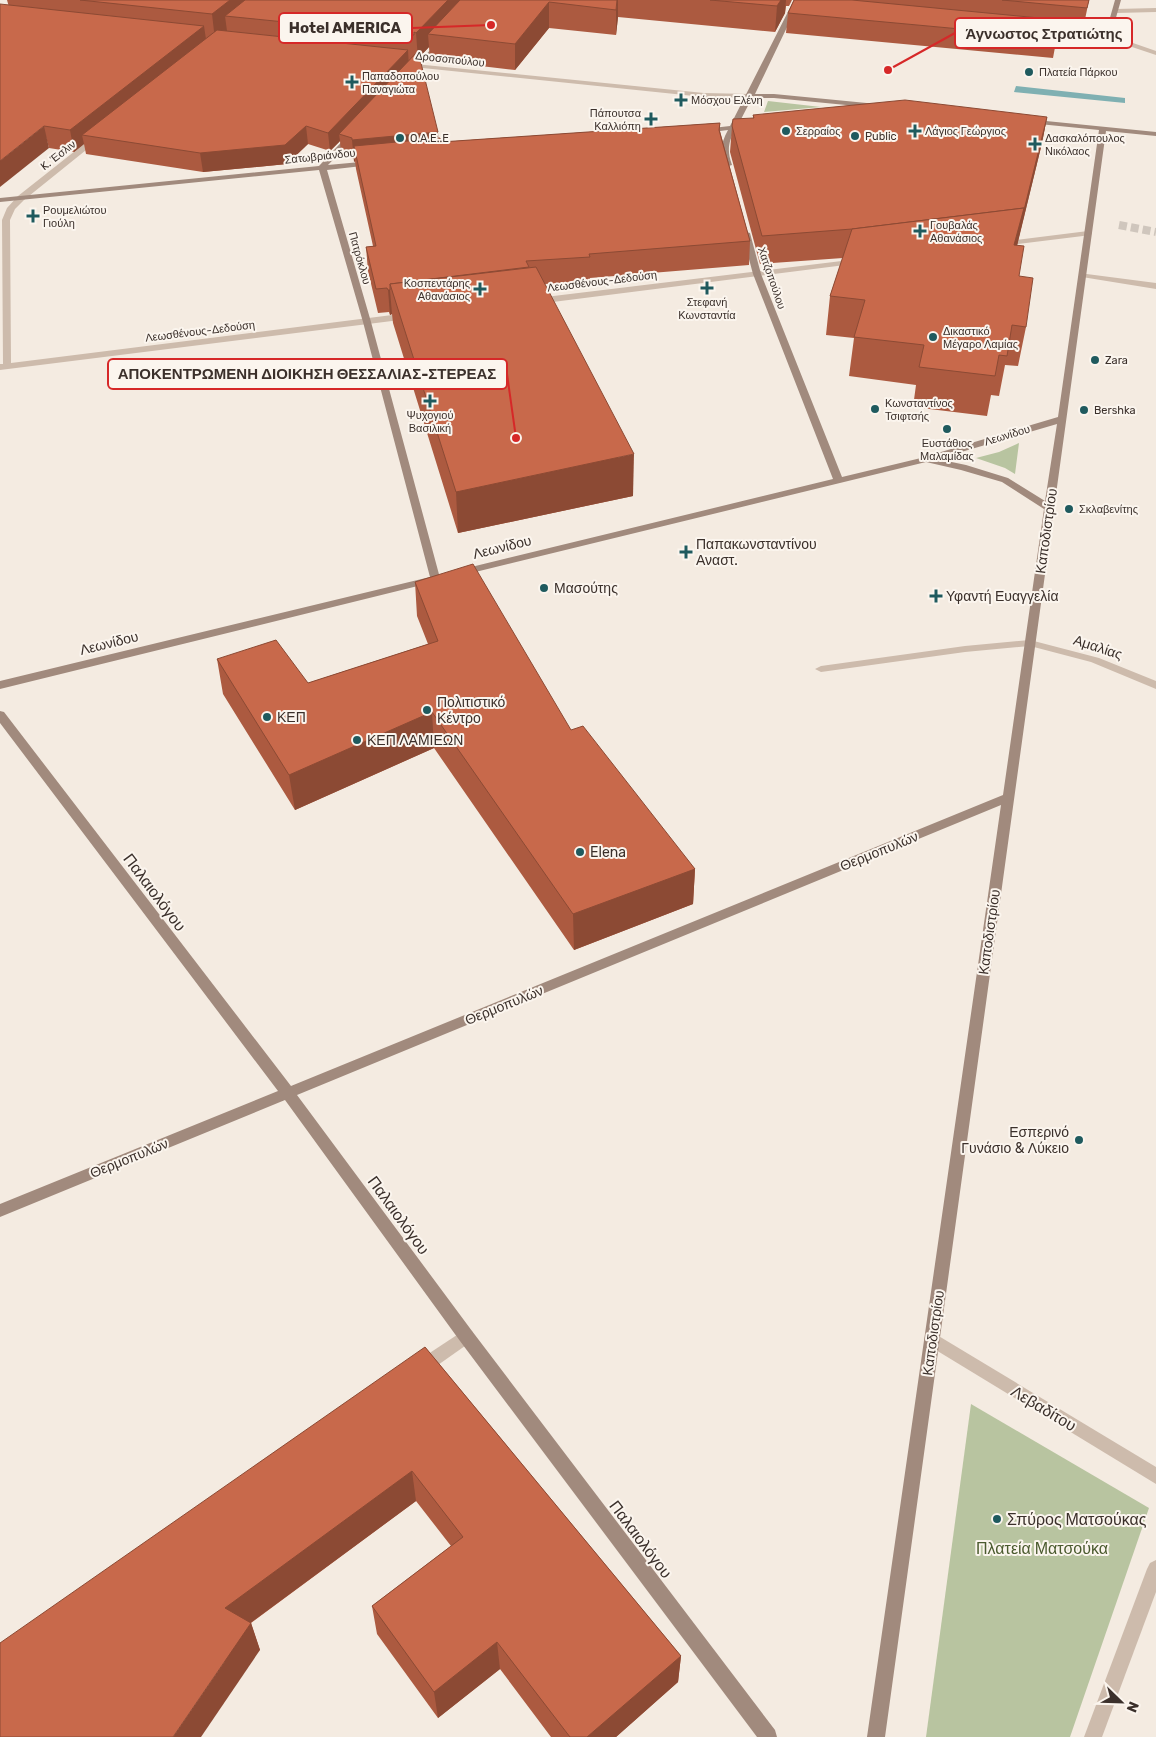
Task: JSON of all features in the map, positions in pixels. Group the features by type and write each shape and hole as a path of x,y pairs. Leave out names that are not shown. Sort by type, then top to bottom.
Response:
{"main road":[{"path":"729,171 724,152 726,140 795,11 797,0"},
{"path":"1032,34 1107,41 1118,0"},
{"path":"782,9 795,11"},
{"path":"404,81 449,33"},
{"path":"750,96 774,96 885,108 856,112"},
{"path":"1019,120 1156,134"},
{"path":"693,132 751,126"},
{"name":"Καποδιστρίου","path":"876,1737 1103,128"},
{"path":"322,167 356,131"},
{"name":"Σατωβριάνδου","path":"0,200 380,162"},
{"name":"Πατρόκλου","path":"322,167 367,322 435,578"},
{"name":"Χατζοπούλου","path":"744,227 757,274 839,481"},
{"name":"Λεωνίδου","path":"0,685 924,460 1062,419"},
{"name":"Λεωνίδου","path":"924,460 963,467 1005,480 1049,508"},
{"name":"Παλαιολόγου","path":"0,715 288,1093 466,1336 768,1737"},
{"name":"Θερμοπυλών","path":"0,1211 1008,798"}],"street":[{"path":"1116,11 1156,10"},
{"path":"1107,41 1133,45 1156,53"},
{"name":"Δροσοπούλου","path":"399,64 704,95 750,96"},
{"name":"K. Έσλιν","path":"3,366 6,220 11,208 21,198 104,133"},
{"path":"991,245 1088,233"},
{"name":"Λεωσθένους-Δεδούση","path":"523,302 864,260"},
{"path":"1082,275 1156,286"},
{"name":"Λεωσθένους-Δεδούση","path":"3,366 416,316"},
{"name":"Αμαλίας","path":"821,669 965,649 1030,643 1095,660 1156,685"},
{"path":"410,1376 466,1336"},
{"name":"Λεβαδίτου","path":"932,1339 1156,1476"},
{"path":"1093,1737 1156,1569"}],"green space":[{"path":"768,101 821,107 764,112"},
{"path":"1019,443 1015,474 1005,468 976,458 999,452"},
{"name":"Πλατεία Ματσούκα","path":"971,1404 1149,1508 1070,1737 926,1737"}],"water":[{"path":"1016,86 1125,98 1125,103 1014,92"}],"building":[{"path":"80,0 230,0 212,14"},
{"path":"245,0 448,0 416,33 414,32 414,35 225,16"},
{"path":"460,0 617,0 616,10 549,2 515,44 428,34"},
{"path":"710,0 781,0 777,6"},
{"path":"794,0 852,0 1060,20 1057,38 788,13"},
{"path":"1002,0 1089,0 1087,8"},
{"path":"0,4 204,26 70,130 44,126 0,161"},
{"path":"217,30 408,50 328,133 306,126 285,145 200,153 82,135"},
{"path":"418,51 438,132 352,140 352,138 339,134"},
{"path":"905,100 1047,117 1024,210 1024,208 852,229 762,236 732,126 733,119 754,118 753,115"},
{"path":"720,123 719,130 750,241 589,254 590,257 526,261 529,267 390,284 390,290 387,288 376,289 366,247 376,246 354,146 440,138 441,142"},
{"path":"1024,208 1014,245 1024,246 1019,276 1033,278 1026,327 1012,325 1007,356 999,355 995,376 919,367 924,345 854,337 865,300 830,296 852,229"},
{"path":"536,267 634,454 456,492 390,284"},
{"path":"473,564 571,730 583,726 695,869 573,914 432,712 289,775 217,659 276,640 308,683 438,641 415,582"},
{"path":"425,1347 681,1656 587,1737 570,1737 497,1642 434,1692 372,1606 463,1537 412,1471 225,1608 251,1623 173,1737 0,1737 0,1643"}],"tunnel":[{"path":"1119,225 1156,232"}],"place":[{"name":"Hotel AMERICA","path":"491,25"},
{"name":"Άγνωστος Στρατιώτης","path":"888,70"},
{"name":"Πλατεία Πάρκου","path":"1029,72"},
{"name":"Παπαδοπούλου Παναγιώτα","path":"352,82"},
{"name":"Μόσχου Ελένη","path":"681,100"},
{"name":"Πάπουτσα Καλλιόπη","path":"651,119"},
{"name":"Σερραίος","path":"786,131"},
{"name":"Λάγιος Γεώργιος","path":"915,131"},
{"name":"Public","path":"855,136"},
{"name":"O.A.E..E","path":"400,138"},
{"name":"Δασκαλόπουλος Νικόλαος","path":"1035,144"},
{"name":"Ρουμελιώτου Γιούλη","path":"33,216"},
{"name":"Γουβαλάς Αθανάσιος","path":"920,231"},
{"name":"Στεφανή Κωνσταντία","path":"707,288"},
{"name":"Κοσπεντάρης Αθανάσιος","path":"480,289"},
{"name":"Δικαστικό Μέγαρο Λαμίας","path":"933,337"},
{"name":"Zara","path":"1095,360"},
{"name":"Ψυχογιού Βασιλική","path":"430,401"},
{"name":"Κωνσταντίνος Τσιφτσής","path":"875,409"},
{"name":"Bershka","path":"1084,410"},
{"name":"Ευστάθιος Μαλαμίδας","path":"947,429"},
{"name":"ΑΠΟΚΕΝΤΡΩΜΕΝΗ ΔΙΟΙΚΗΣΗ ΘΕΣΣΑΛΙΑΣ-ΣΤΕΡΕΑΣ","path":"516,438"},
{"name":"Σκλαβενίτης","path":"1069,509"},
{"name":"Παπακωνσταντίνου Αναστ.","path":"686,552"},
{"name":"Μασούτης","path":"544,588"},
{"name":"Υφαντή Ευαγγελία","path":"936,596"},
{"name":"Πολιτιστικό Κέντρο","path":"427,710"},
{"name":"ΚΕΠ","path":"267,717"},
{"name":"ΚΕΠ ΛΑΜΙΕΩΝ","path":"357,740"},
{"name":"Elena","path":"580,852"},
{"name":"Εσπερινό Γυνάσιο & Λύκειο","path":"1079,1140"},
{"name":"Σπύρος Ματσούκας","path":"997,1519"}]}
